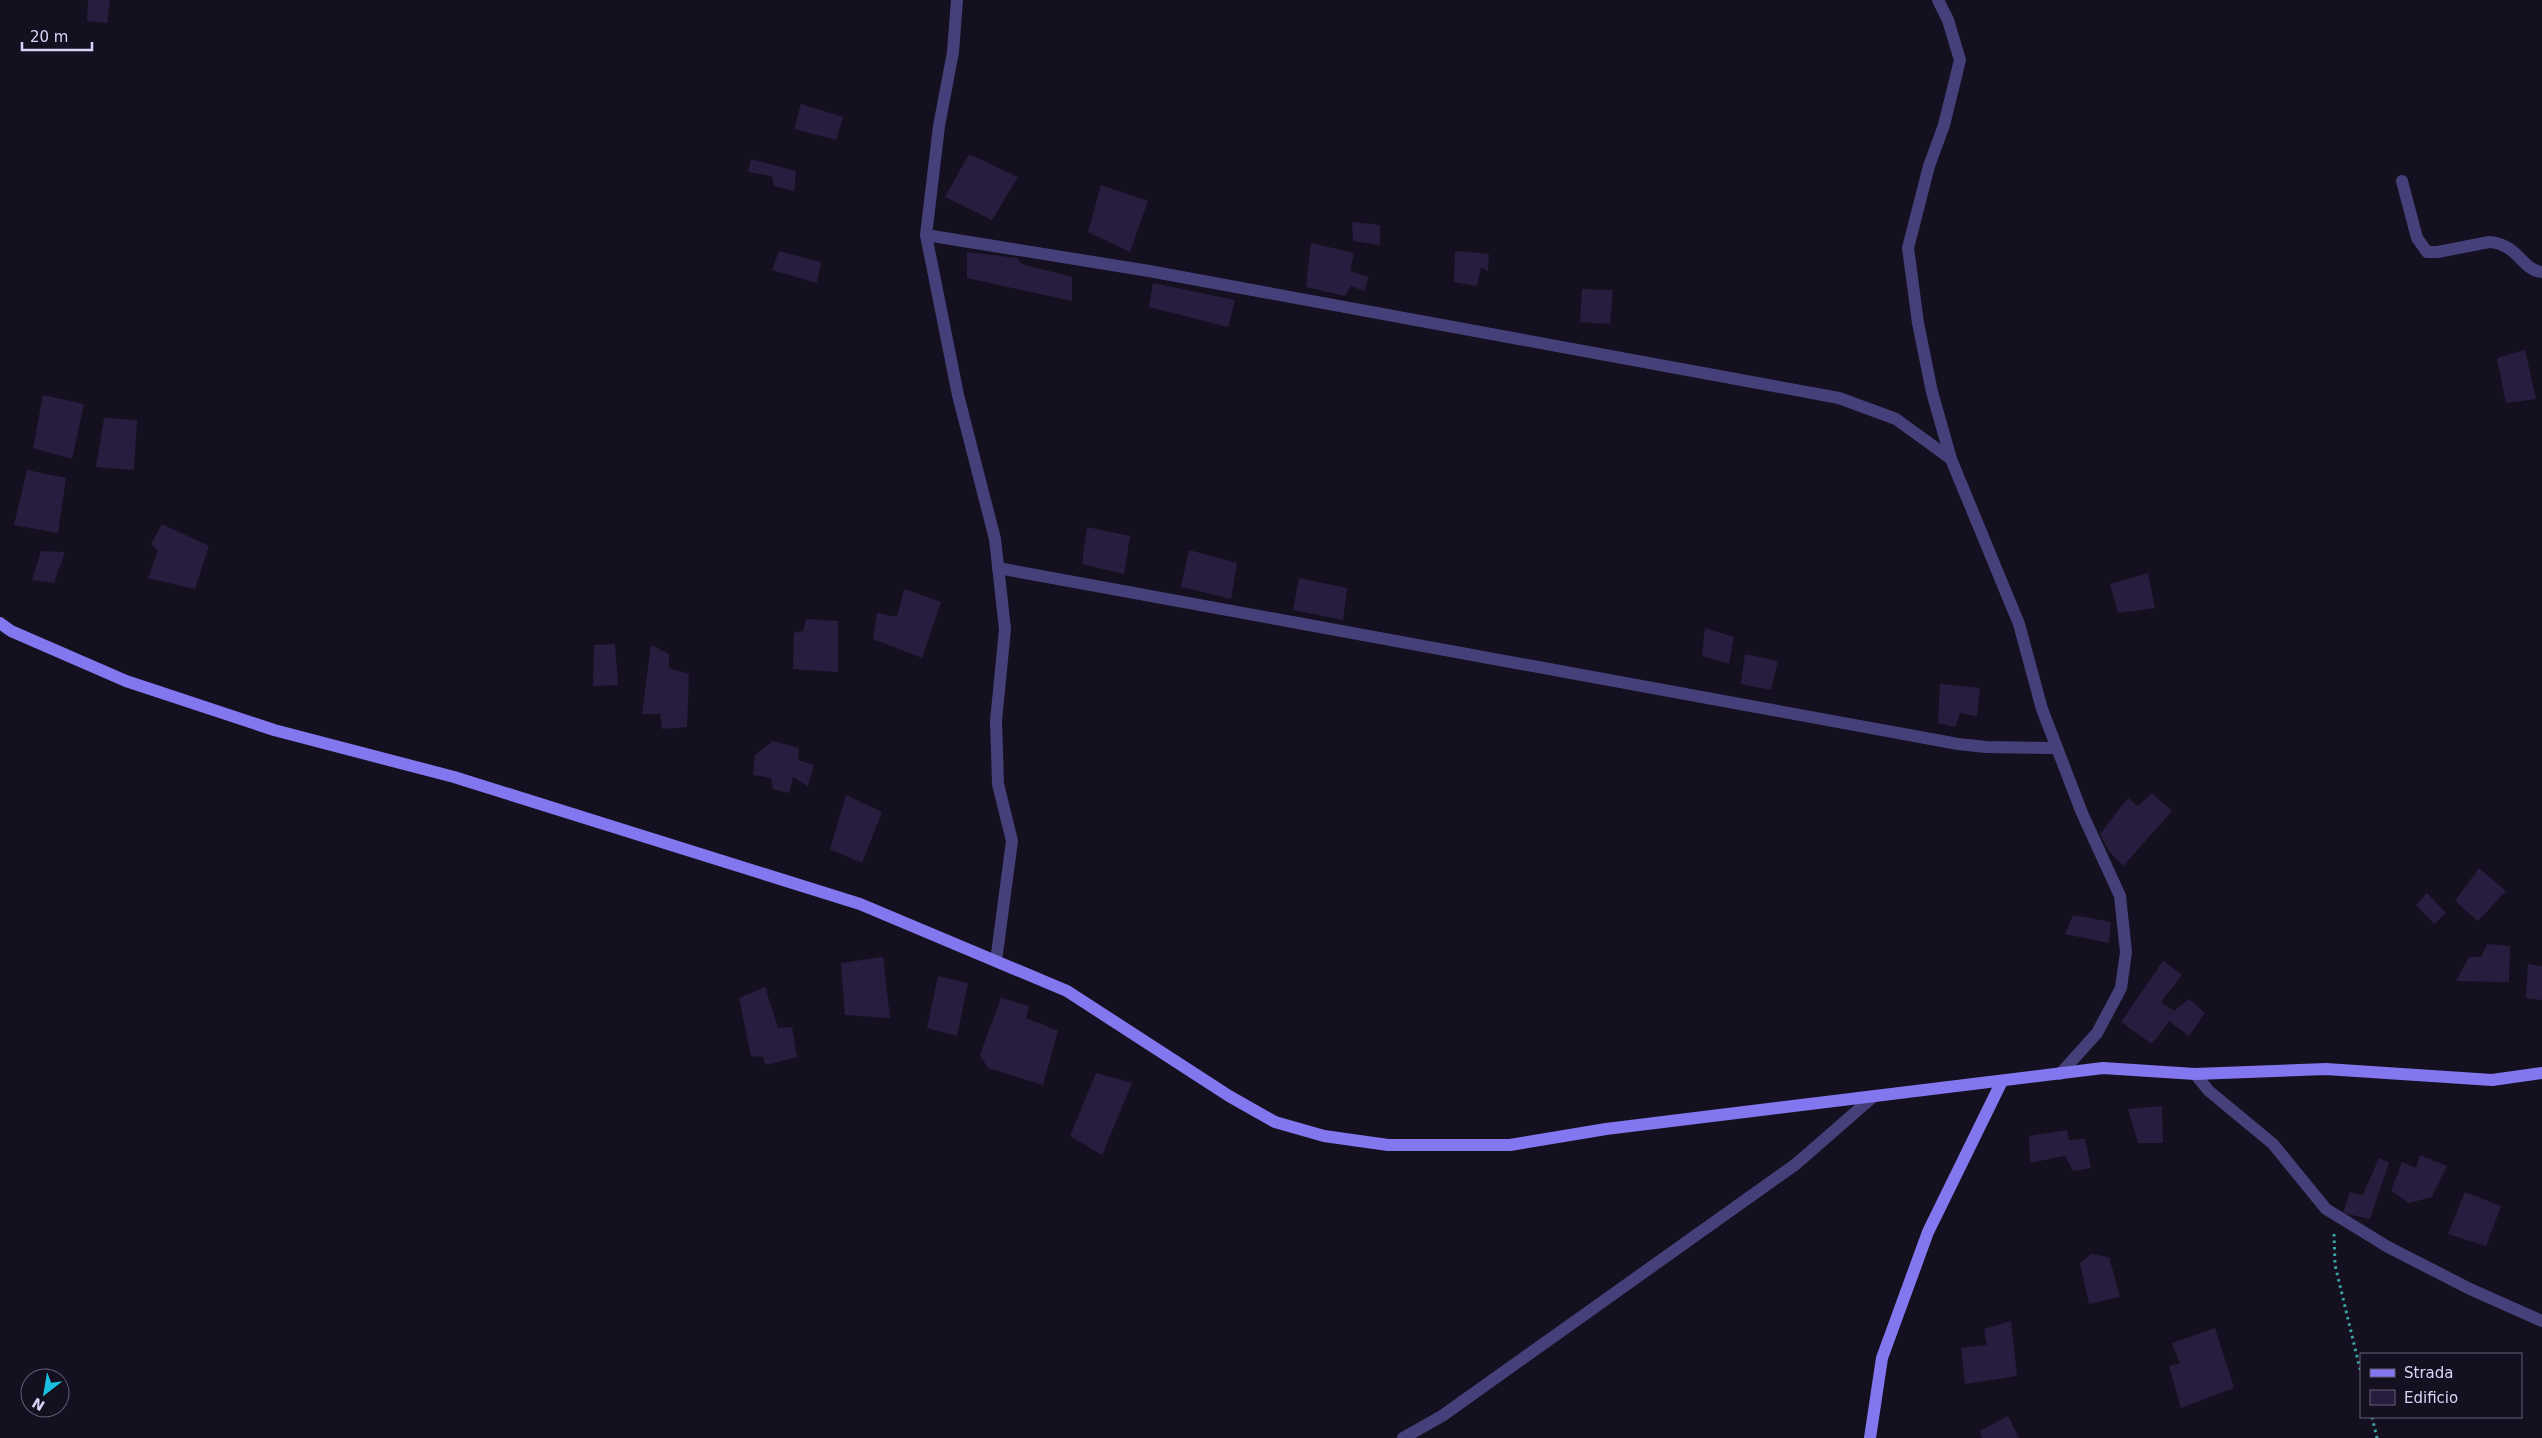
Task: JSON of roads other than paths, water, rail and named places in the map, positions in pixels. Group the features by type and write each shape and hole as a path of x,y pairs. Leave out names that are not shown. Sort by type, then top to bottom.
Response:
{"main road":[{"path":"0,623 11,631 126,681 274,730 454,778 860,904 1068,991 1229,1096 1275,1122 1324,1136 1388,1145 1510,1145 1606,1129 2103,1068 2195,1074 2326,1069 2492,1080 2542,1073"},
{"path":"1870,1438 1882,1358 1928,1232 2002,1081"}],"street":[{"path":"957,0 953,52 939,126 926,235 958,395 995,539 1005,629 996,721 998,775 1012,841 996,960"},
{"path":"1938,0 1948,20 1960,60 1944,125 1928,166 1908,248 1918,323 1932,392 1951,459 2019,624 2042,709 2082,813 2120,896 2126,952 2121,988 2097,1033 2060,1074"},
{"path":"2402,181 2416,238 2427,252 2438,252 2498,242 2516,252 2531,270 2542,272"},
{"path":"926,235 1295,297 1523,342 1839,398 1896,419 1951,459"},
{"path":"998,568 1958,744 1992,747 2057,748"},
{"path":"2195,1074 2209,1091 2273,1144 2326,1208 2334,1214 2388,1247 2470,1289 2542,1321"},
{"path":"1403,1438 1442,1416 1796,1164 1874,1096"}]}
